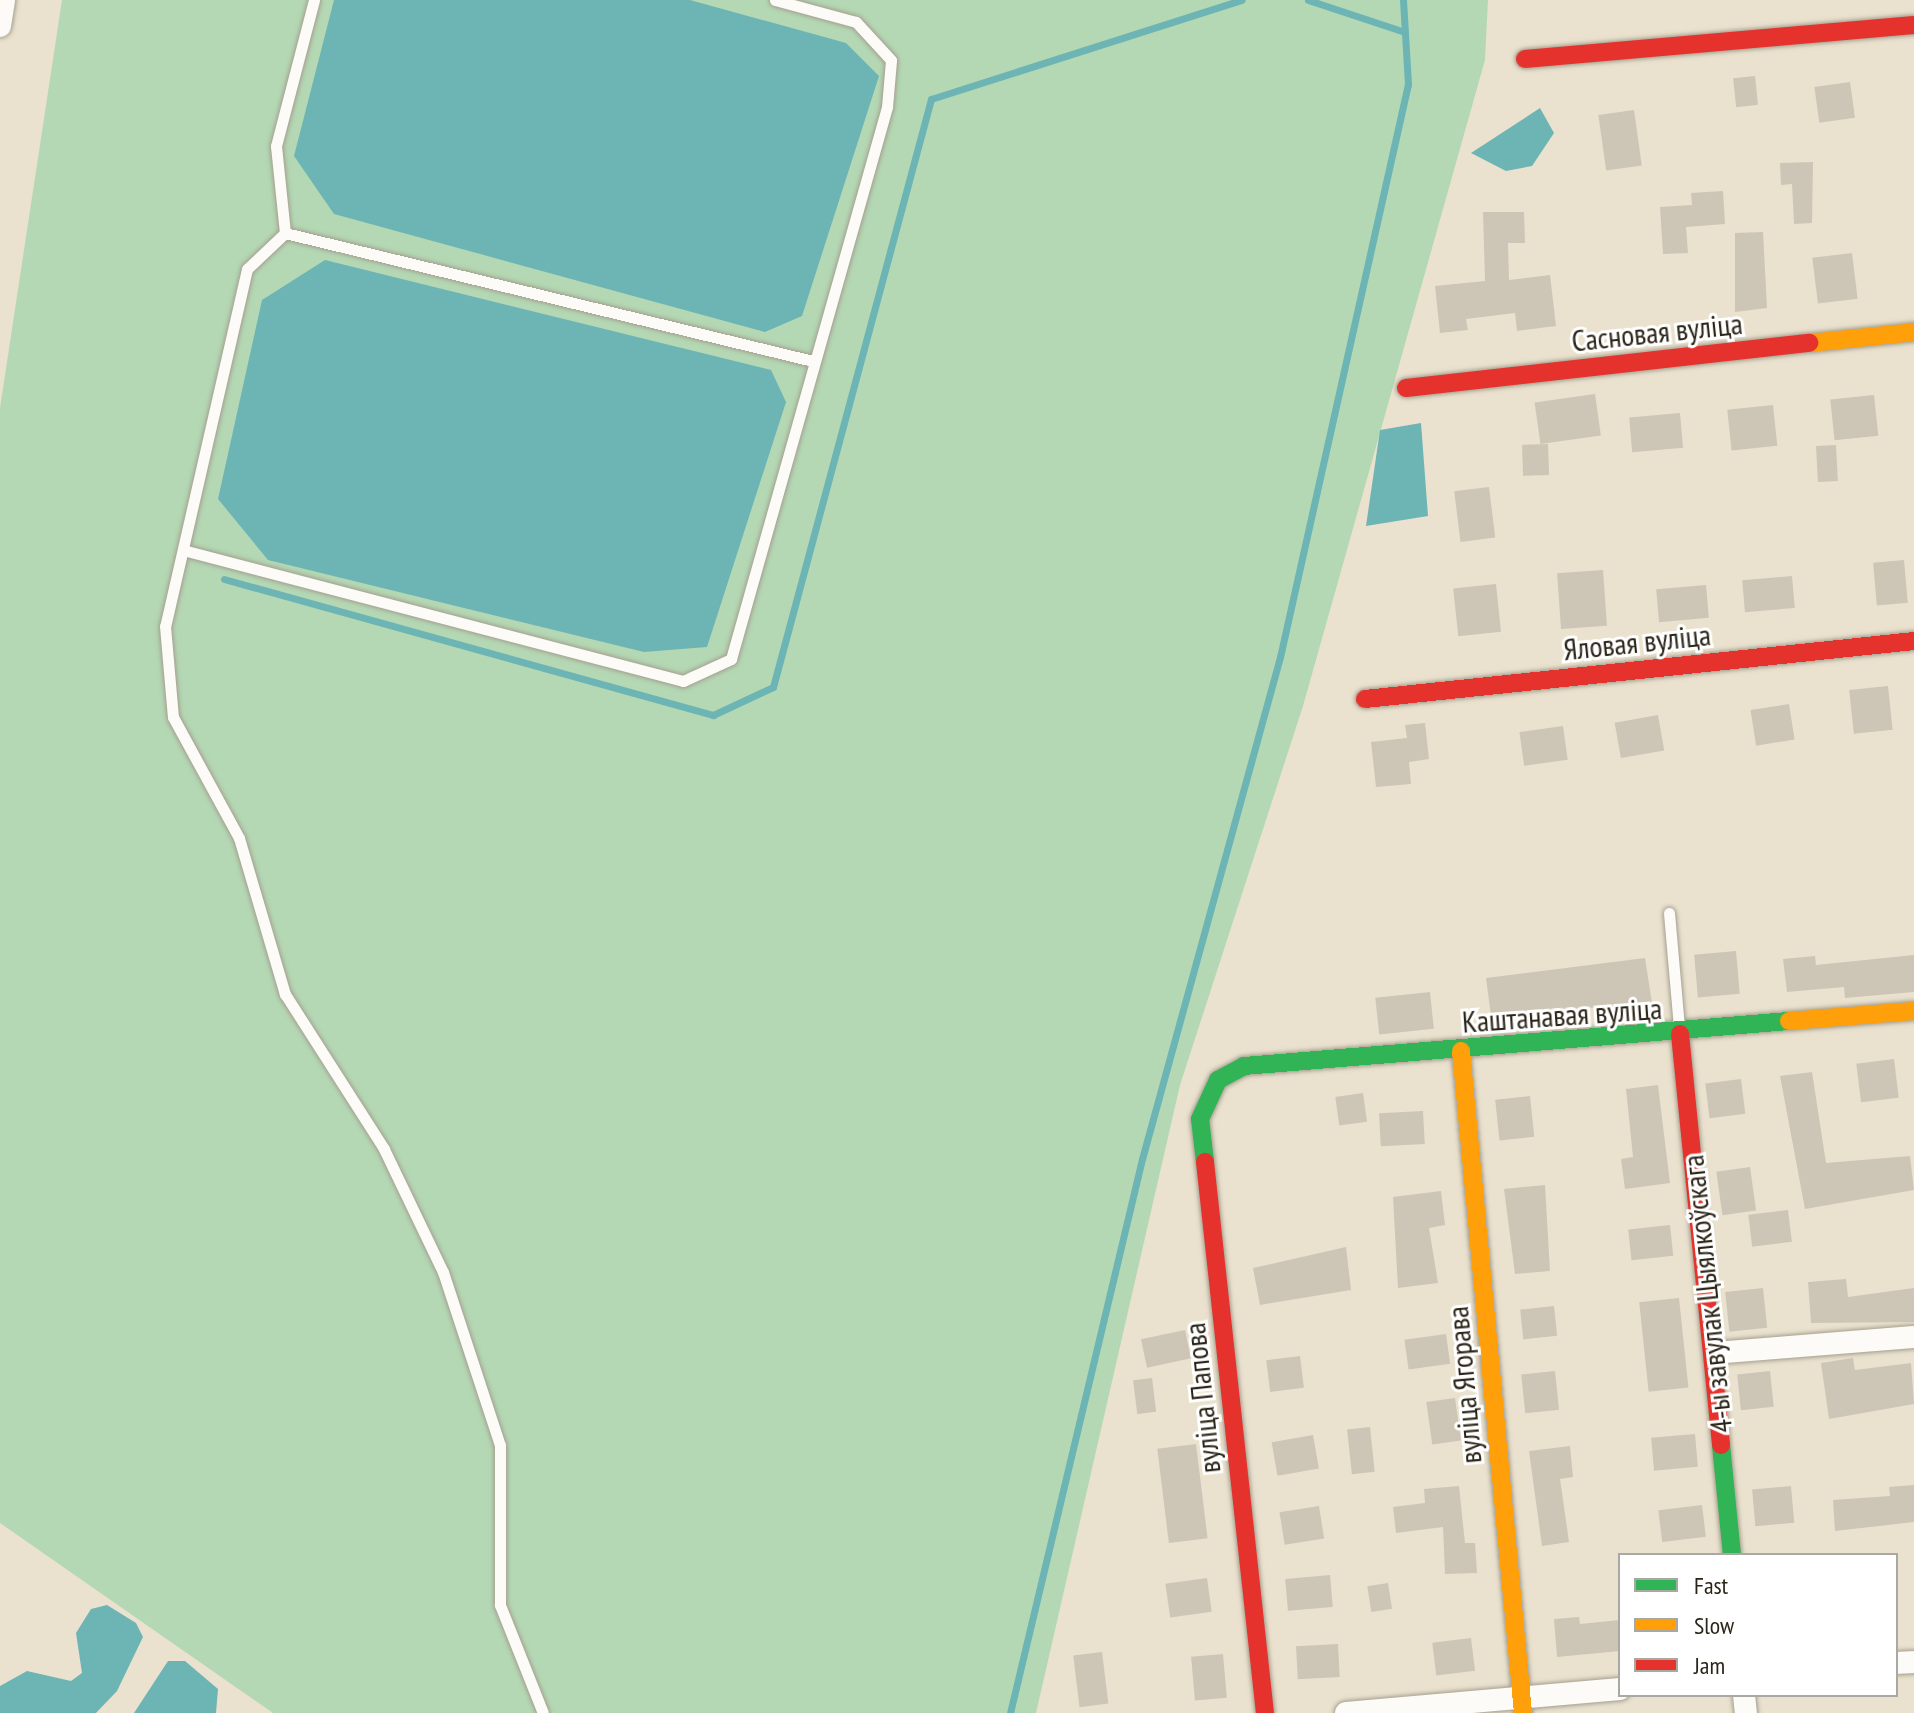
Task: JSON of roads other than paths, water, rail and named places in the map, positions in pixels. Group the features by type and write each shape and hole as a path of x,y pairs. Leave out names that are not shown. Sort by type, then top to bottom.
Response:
{"street":[{"path":"0,26 4,0"},
{"path":"1525,59 1914,25"},
{"name":"Сасновая вуліца","path":"1406,388 1914,332"},
{"name":"Яловая вуліца","path":"1365,699 1914,641"},
{"name":"Каштанавая вуліца","path":"1218,1080 1244,1066 1680,1034 1914,1011"},
{"name":"4-ы завулак Цыялкоўскага","path":"1680,1034 1732,1553"},
{"name":"вуліца Ягорава","path":"1461,1051 1522,1705"},
{"name":"вуліца Папова","path":"1218,1080 1200,1119 1265,1713"},
{"path":"1714,1353 1914,1337"},
{"path":"1346,1713 1522,1705 1618,1689"}],"lane":[{"path":"285,233 276,146 314,0"},
{"path":"183,550 683,681 731,659 887,107 891,60 856,22 775,0"},
{"path":"285,233 813,361"},
{"path":"285,233 247,269 165,626 173,717 239,838 285,994 384,1149 443,1272 500,1445 500,1605 543,1713"},
{"path":"1669,913 1680,1034"}],"water":[{"path":"334,0 690,0 846,43 879,76 802,316 765,332 334,214 294,156"},
{"path":"1540,108 1554,133 1532,166 1506,171 1471,153"},
{"path":"325,260 771,370 786,402 707,647 644,652 268,560 218,499 262,300"},
{"path":"1421,423 1428,516 1366,526 1380,430"},
{"path":"107,1605 136,1623 143,1637 117,1691 96,1713 0,1713 0,1686 27,1671 71,1681 82,1673 76,1633 91,1609"},
{"path":"168,1661 185,1661 218,1689 216,1713 134,1713"}],"waterway":[{"path":"224,579 713,715 773,687 931,99 1242,0"},
{"path":"1308,0 1405,32"},
{"path":"1010,1713 1142,1159 1280,657 1408,84 1403,0"}]}
